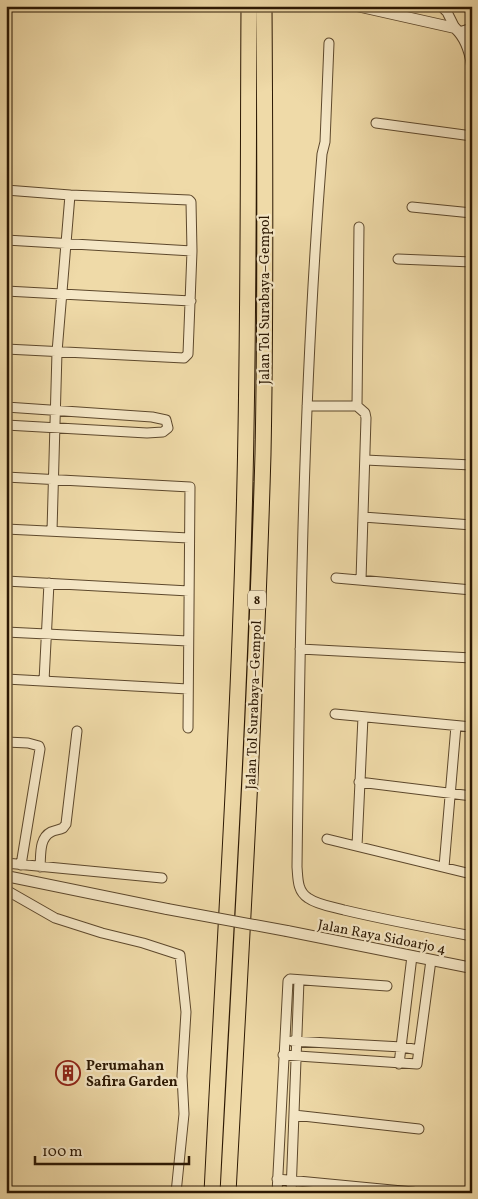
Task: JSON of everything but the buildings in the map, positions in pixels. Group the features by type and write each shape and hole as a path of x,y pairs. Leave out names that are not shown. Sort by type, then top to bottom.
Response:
{"highway":[{"name":"Jalan Tol Surabaya–Gempol","path":"212,1193 240,656 244,530 247,384 249,6"},
{"name":"Jalan Tol Surabaya–Gempol","path":"228,1193 253,712 262,456 265,296 264,6"}],"street":[{"path":"357,6 457,30 472,28"},
{"path":"441,6 447,12 457,30 470,56 472,65"},
{"path":"329,43 325,142 322,154 314,248 307,406 300,649 296,867 298,884 307,898 318,903 371,917 472,936"},
{"path":"376,124 472,136"},
{"path":"6,190 70,195 189,200 192,205 191,301 188,354 184,358 6,349"},
{"path":"52,531 57,352 70,195"},
{"path":"412,207 472,213"},
{"path":"357,406 360,227"},
{"path":"6,240 192,251"},
{"path":"398,259 472,262"},
{"path":"6,291 191,301"},
{"path":"307,406 357,406 362,409 366,418 362,580"},
{"path":"6,407 152,416 166,420 168,428 163,432 147,433 6,425"},
{"path":"365,460 472,466"},
{"path":"6,478 190,487 188,728"},
{"path":"363,517 472,525"},
{"path":"6,529 189,538"},
{"path":"336,578 472,590"},
{"path":"6,581 189,591"},
{"path":"44,681 50,583"},
{"path":"6,632 188,641"},
{"path":"300,649 472,658"},
{"path":"6,679 188,689"},
{"path":"335,714 472,727"},
{"path":"357,846 363,717"},
{"path":"444,867 456,726"},
{"path":"40,867 42,843 45,836 52,831 63,828 66,824 77,730"},
{"path":"6,742 34,744 39,746 40,749 21,865"},
{"path":"359,782 472,796"},
{"path":"327,839 467,873"},
{"path":"6,863 162,878"},
{"name":"Jalan Raya Sidoarjo 4","path":"6,876 472,968"},
{"path":"6,890 55,918 102,933 143,943 180,956 186,1012 182,1076 184,1114 176,1193"},
{"path":"398,1064 402,1047 412,956"},
{"path":"283,1055 417,1064 431,960"},
{"path":"277,1193 283,1055 289,979 387,986"},
{"path":"291,1193 299,980"},
{"path":"284,1040 402,1047 419,1050"},
{"path":"294,1115 419,1129"},
{"path":"277,1179 413,1192"}],"place":[{"name":"Perumahan Safira Garden","path":"68,1073"}]}
